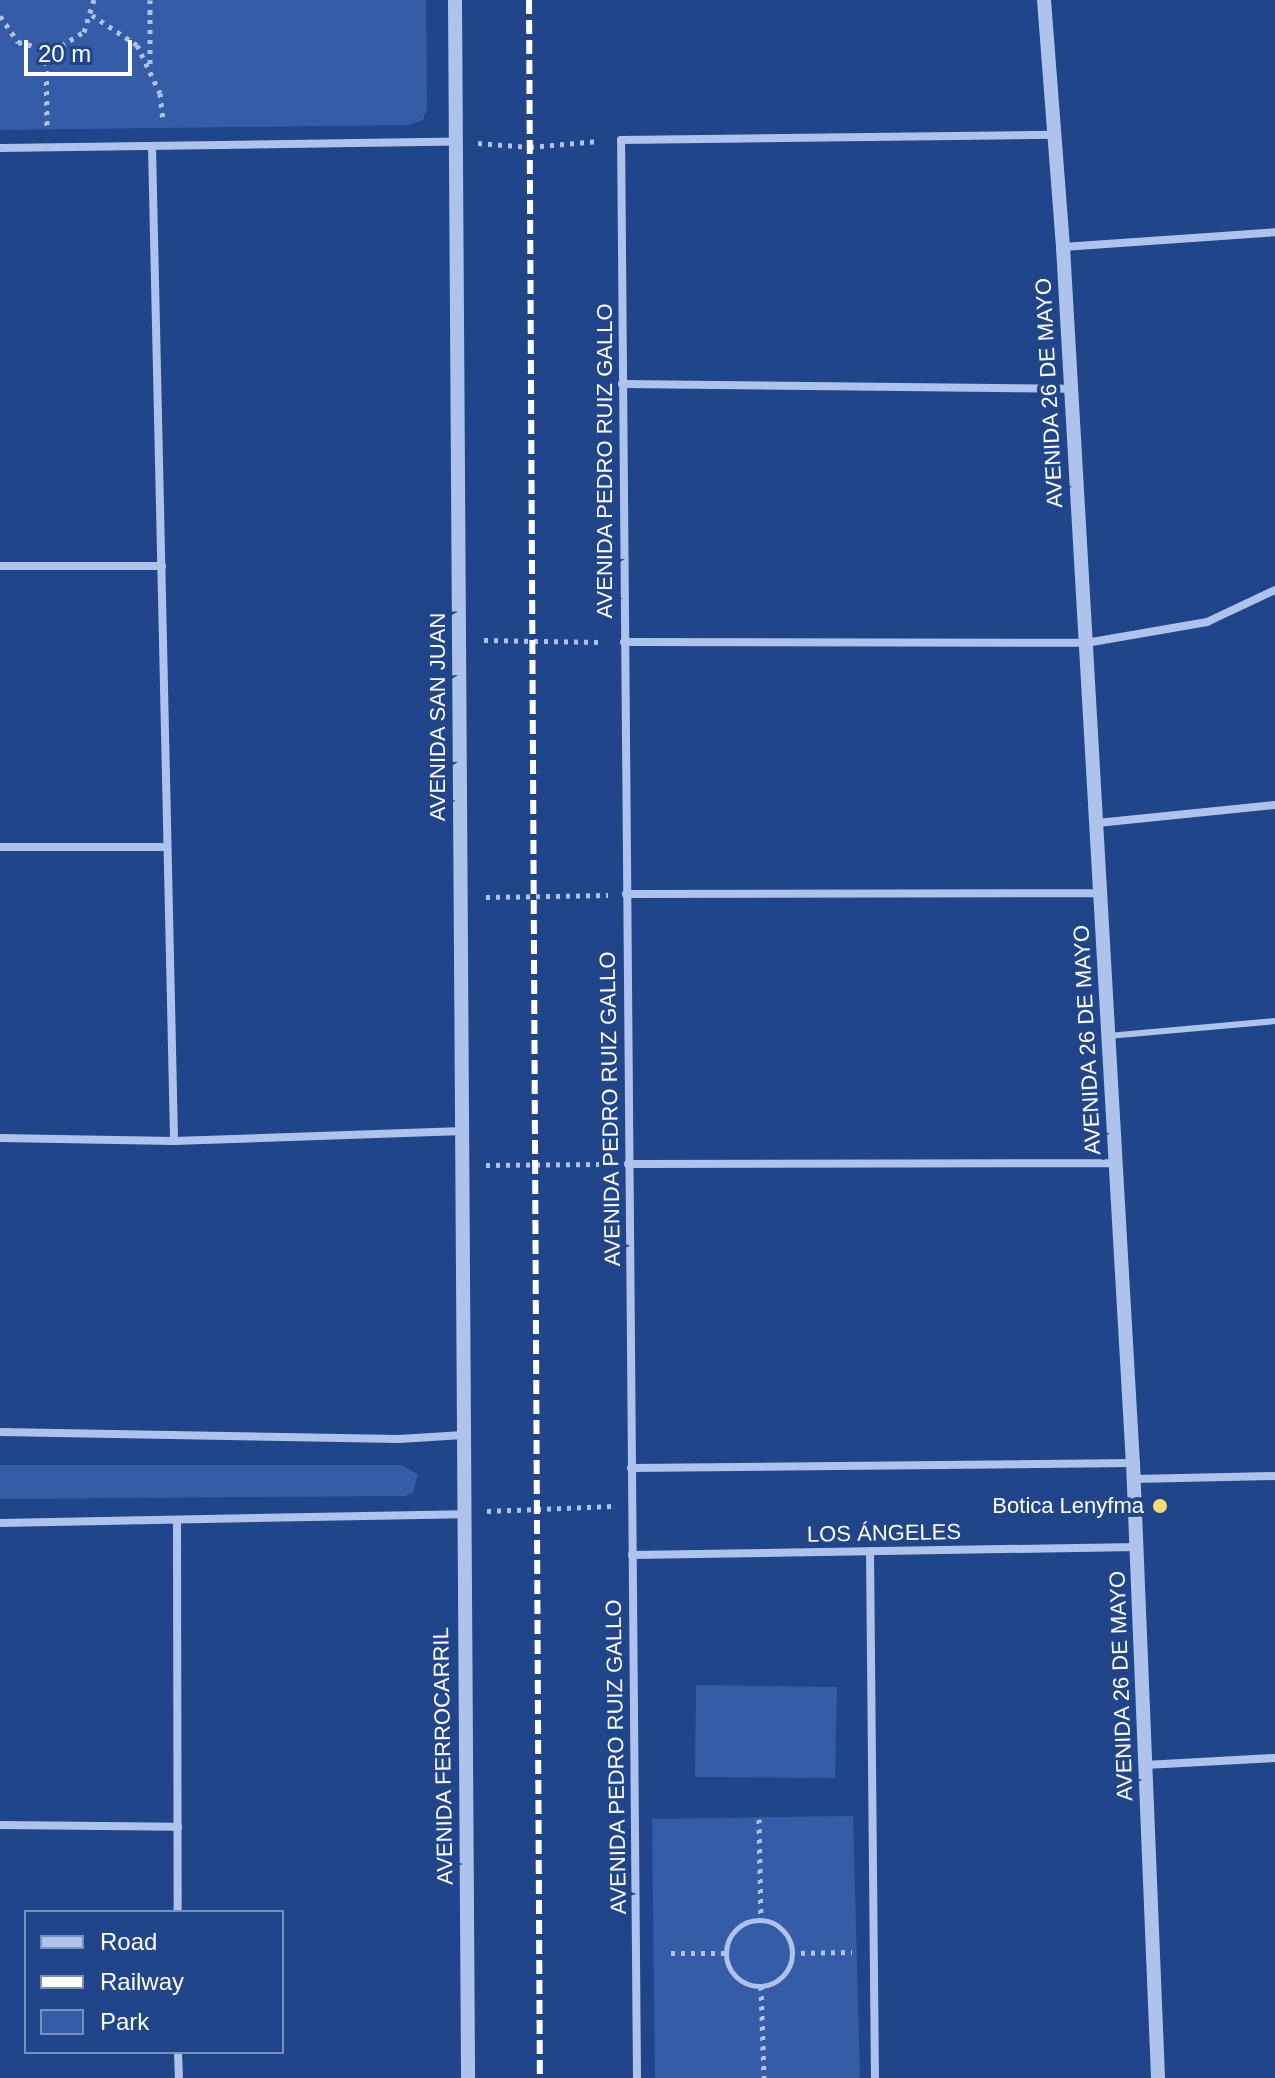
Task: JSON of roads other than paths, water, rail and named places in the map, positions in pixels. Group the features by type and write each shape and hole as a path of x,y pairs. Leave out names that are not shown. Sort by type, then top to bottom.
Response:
{"street":[{"name":"AVENIDA SAN JUAN","path":"455,0 465,1165 463,1435"},
{"name":"AVENIDA 26 DE MAYO","path":"1044,0 1063,247 1138,1547 1158,2078"},
{"name":"AVENIDA PEDRO RUIZ GALLO","path":"637,2078 621,140 1054,135"},
{"path":"0,148 457,142"},
{"path":"152,146 174,1141"},
{"path":"1063,247 1275,232"},
{"path":"622,384 1070,389"},
{"path":"0,566 162,566"},
{"path":"624,642 1086,643 1207,622 1275,590"},
{"path":"1097,823 1275,805"},
{"path":"0,847 167,847"},
{"path":"626,894 1101,893"},
{"path":"0,1138 174,1141 463,1131"},
{"path":"628,1164 1116,1163"},
{"path":"0,1432 399,1439 463,1435"},
{"name":"AVENIDA FERROCARRIL","path":"463,1435 468,2078"},
{"path":"631,1468 1133,1463"},
{"path":"1134,1479 1275,1476"},
{"path":"0,1523 177,1523 462,1514"},
{"path":"177,1523 178,1910"},
{"name":"LOS ÁNGELES","path":"632,1555 1138,1547"},
{"path":"870,1551 875,2078"},
{"path":"1145,1765 1275,1758"},
{"path":"0,1825 178,1827"},
{"path":"178,2054 179,2078"}],"lane":[{"path":"1108,1036 1275,1021"}],"railway":[{"path":"529,0 540,2078"}],"place":[{"name":"Botica Lenyfma","path":"1160,1506"}]}
